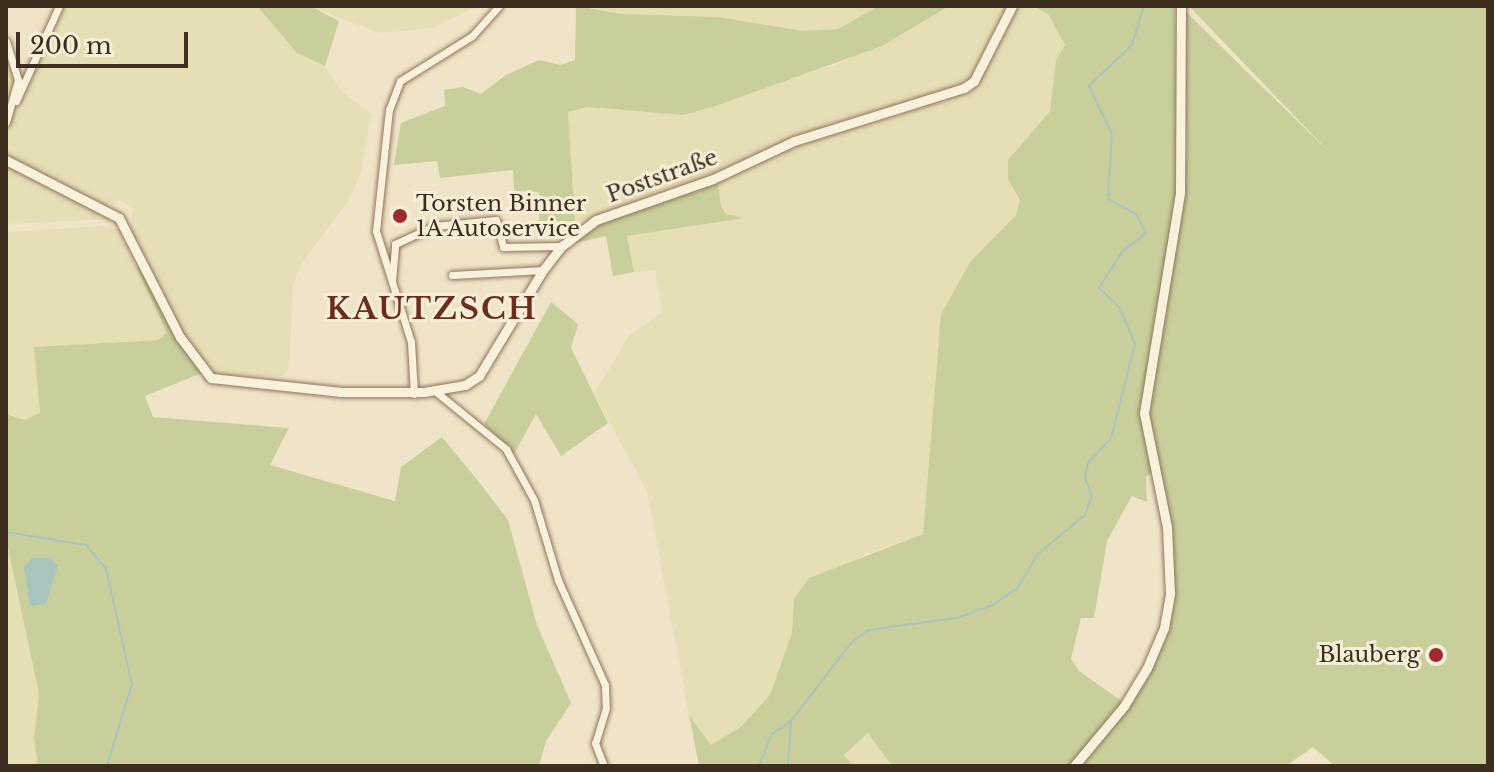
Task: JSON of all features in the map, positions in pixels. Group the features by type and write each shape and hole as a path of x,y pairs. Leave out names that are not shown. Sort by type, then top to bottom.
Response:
{"street":[{"path":"6,122 59,6"},
{"path":"414,394 411,342 391,283 375,220 392,97 410,71 472,36 499,6"},
{"name":"Poststraße","path":"6,160 119,218 205,374 219,382 414,394 435,391 465,385 479,376 543,270 562,246 596,220 713,179 794,141 964,88 974,81 1012,6"},
{"path":"1074,766 1124,706 1147,668 1164,628 1170,593 1167,527 1144,413 1180,192 1181,6"},
{"path":"6,41 16,60 16,101"},
{"path":"391,283 395,244 434,226 492,219 498,222 503,247 562,246"},
{"path":"452,275 543,270"},
{"path":"435,391 506,449 534,500 558,580 605,685 606,708 595,743 604,766"}],"shaded area":[{"path":"59,6 257,6 297,53 325,66 341,91 371,114 361,173 348,201 300,266 293,286 289,369 283,376 216,375 188,339 149,268 129,227 134,209 120,200 105,207 6,160 6,41 16,60 16,98"},
{"path":"310,6 479,6 432,28 379,33"},
{"path":"580,6 879,6 838,29 804,31 718,17 622,14"},
{"path":"949,6 1033,6 1048,14 1065,45 1056,60 1050,111 1008,160 1008,179 1020,200 1016,215 970,262 941,314 923,534 864,555 794,599 792,633 770,695 741,727 711,746 689,715 647,491 594,394 629,336 662,312 655,270 634,272 627,236 741,217 726,214 721,206 718,183 596,220 575,221 568,112 587,107 683,115 713,107 761,86 838,64"},
{"path":"6,163 111,219 6,224"},
{"path":"101,226 119,230 167,333 158,340 34,347 40,413 25,420 6,414 6,232"},
{"path":"6,539 39,694 34,738 38,766 6,766"},
{"path":"868,733 892,766 853,766 844,755"}],"green space":[{"path":"257,6 310,6 339,21 325,66 297,53"},
{"path":"576,6 622,14 718,17 804,31 838,29 879,6 949,6 882,46 713,107 683,115 587,107 568,112 575,221 539,222 539,192 514,191 513,170 440,178 437,161 394,165 401,123 445,106 444,90 463,87 481,94 506,75 539,60 561,65 575,60"},
{"path":"1033,6 1175,6 1177,175 1171,257 1177,251 1187,157 1184,10 1330,153 1189,6 1488,6 1488,766 1335,766 1313,747 1286,766 1089,766 1079,760 1135,697 1168,630 1173,556 1155,470 1146,477 1147,502 1132,496 1107,541 1094,618 1081,618 1071,659 1079,671 1123,702 1069,766 892,766 868,733 844,755 853,766 699,766 689,715 711,745 741,727 770,695 792,633 794,599 809,578 923,534 941,314 970,262 1016,215 1020,200 1008,179 1008,160 1050,111 1056,60 1065,45 1048,14"},
{"path":"735,169 718,183 721,206 726,214 744,218 627,236 634,272 613,276 606,236 562,246 596,220"},
{"path":"136,267 149,268 188,339 216,375 199,374 145,396 153,417 289,428 270,465 395,501 401,467 442,437 475,477 508,520 537,625 571,703 546,741 539,766 38,766 34,738 39,694 6,539 6,414 25,420 40,413 34,347 158,340 167,333"},
{"path":"551,302 578,324 571,348 608,423 561,456 536,414 514,454 484,424"}],"water":[{"path":"32,558 49,558 58,565 46,604 30,606 24,567"}],"waterway":[{"path":"788,766 791,721 850,644 868,630 957,618 993,605 1017,588 1038,554 1085,515 1092,496 1085,478 1088,463 1111,438 1135,344 1120,308 1099,288 1121,253 1146,233 1136,214 1108,199 1112,134 1089,86 1132,45 1144,6"},
{"path":"6,532 86,545 106,569 132,684 107,766"},
{"path":"759,766 772,734 791,721"}],"place":[{"name":"Torsten Binner 1A Autoservice","path":"400,216"},
{"name":"Blauberg","path":"1436,655"}],"district":[{"name":"KAUTZSCH","path":"432,309"}]}
